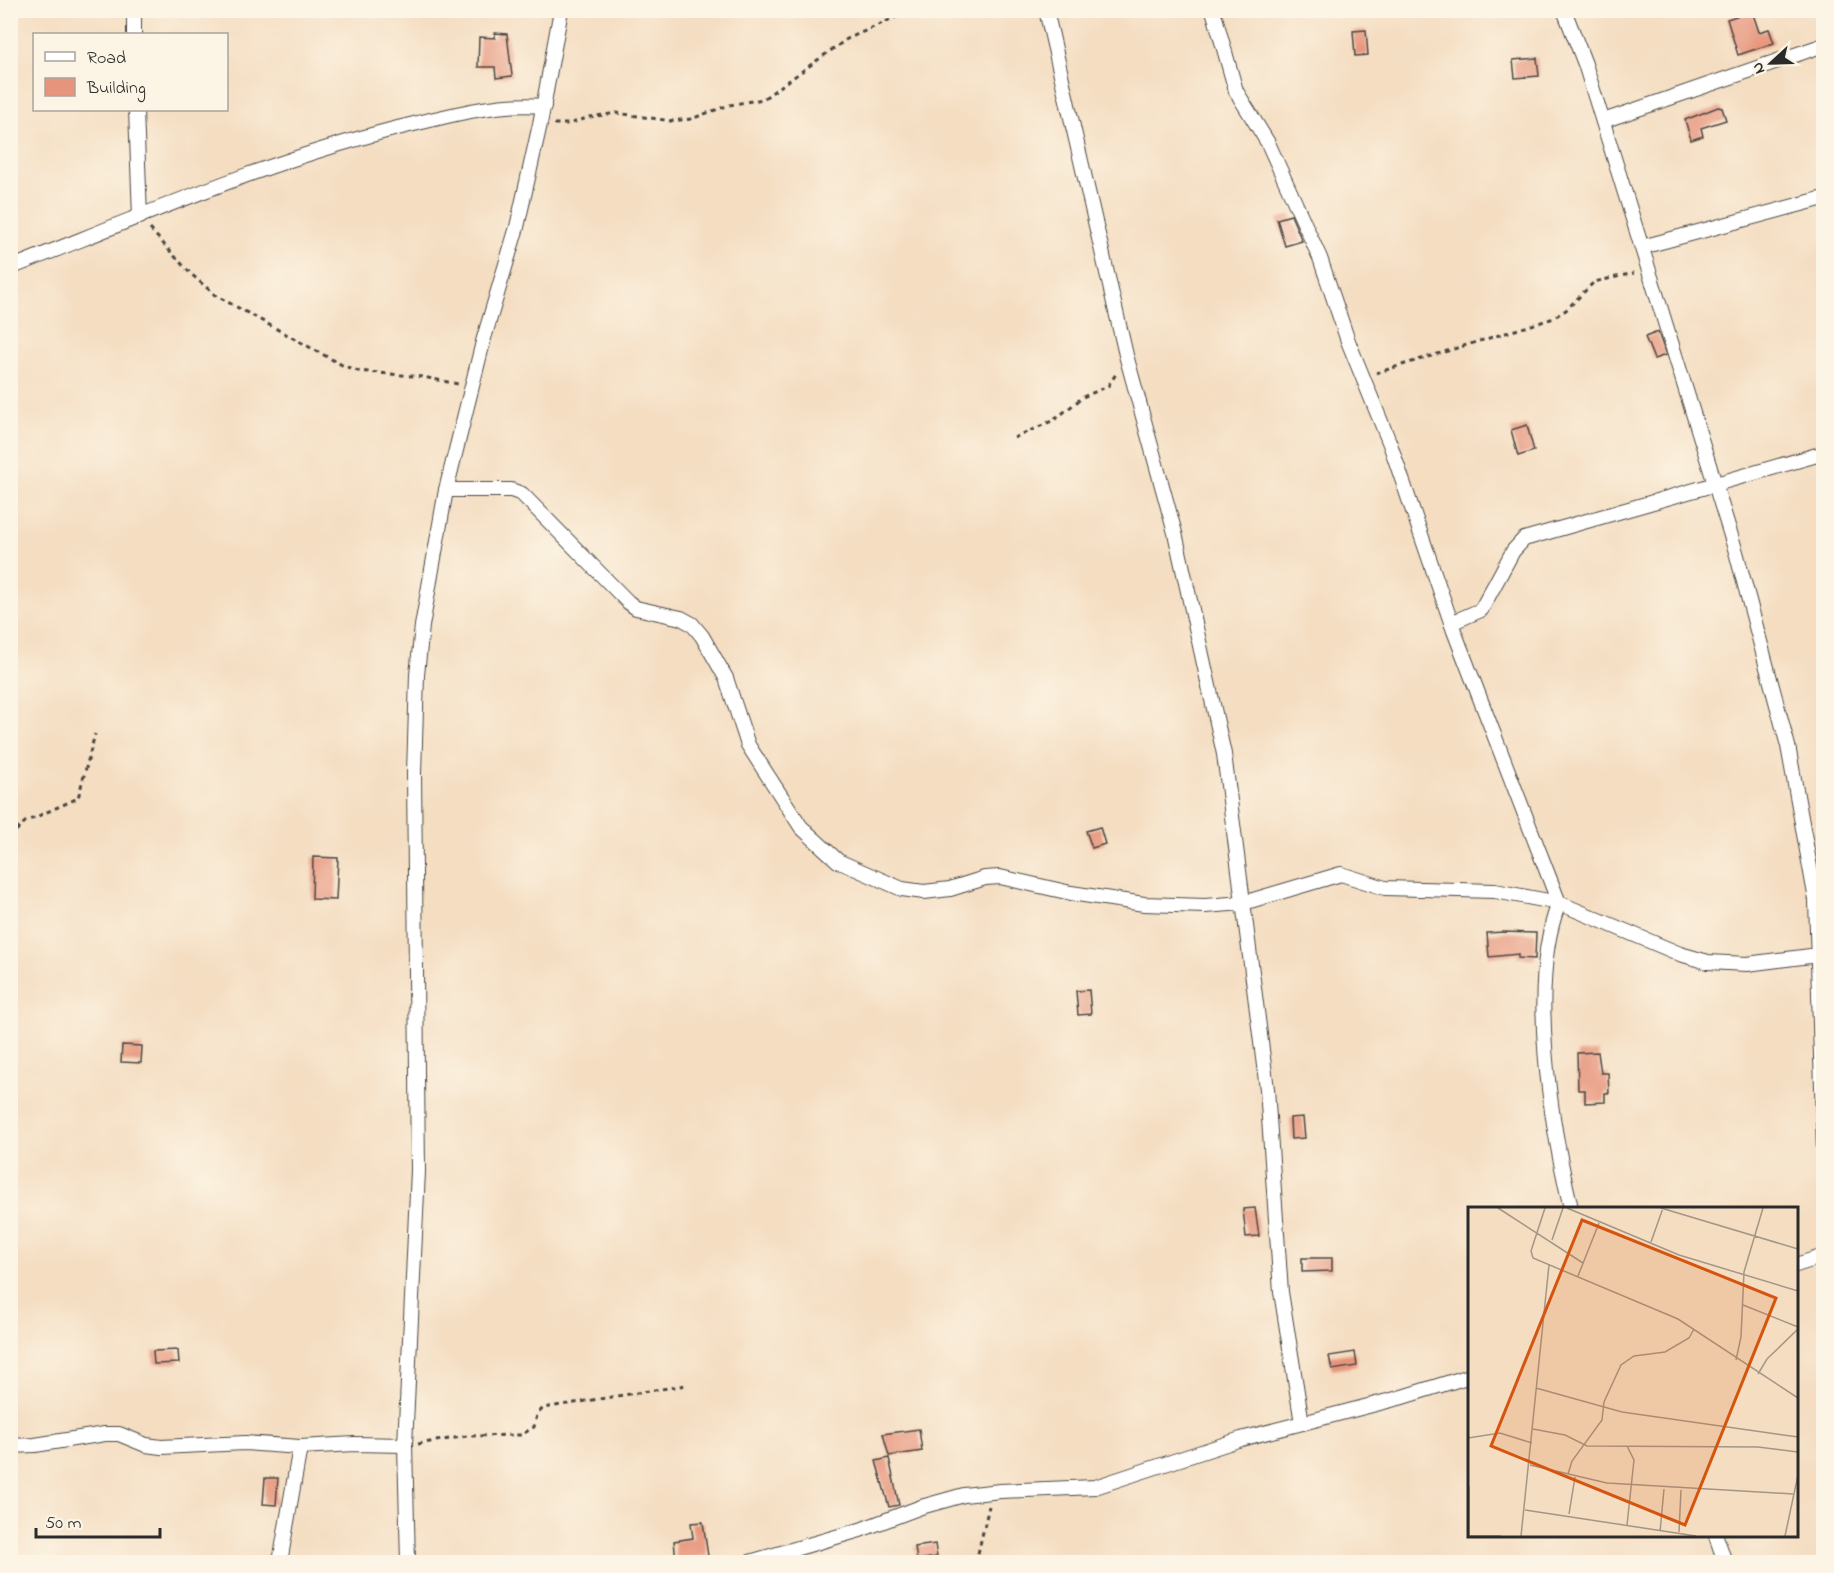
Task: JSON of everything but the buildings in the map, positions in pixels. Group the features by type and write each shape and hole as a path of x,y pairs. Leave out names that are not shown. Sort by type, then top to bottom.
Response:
{"street":[{"path":"134,10 134,33"},
{"path":"408,1563 405,1446 418,1171 414,774 417,675 422,626 446,490 517,227 544,106 561,10"},
{"path":"1046,10 1126,357 1175,533 1221,744 1267,1089 1281,1292 1302,1424"},
{"path":"1213,10 1236,91 1259,126 1320,258 1390,444 1451,623 1558,903 1548,934 1544,970 1545,1033 1554,1128 1570,1207"},
{"path":"1563,10 1603,121 1713,484 1737,552 1788,746 1820,899 1818,955 1824,1150"},
{"path":"1603,121 1824,45"},
{"path":"10,268 264,169 366,135 451,115 519,104 544,106"},
{"path":"136,111 140,217"},
{"path":"1642,247 1824,198"},
{"path":"1451,623 1481,610 1513,551 1524,539 1824,453"},
{"path":"446,490 511,490 522,494 628,602 636,608 681,618 692,624 702,636 726,678 748,745 801,826 838,861 902,889 924,892 1000,877 1071,893 1144,904 1205,906 1243,903 1341,874 1385,888 1495,891 1558,903 1680,954 1708,962 1747,964 1818,955"},
{"path":"1798,1265 1824,1256"},
{"path":"750,1563 860,1530 921,1507 964,1495 1095,1487 1241,1439 1399,1398 1468,1377"},
{"path":"10,1446 119,1434 146,1445 161,1447 245,1443 300,1447 355,1444 405,1446"},
{"path":"280,1563 300,1447"},
{"path":"1716,1537 1725,1563"}],"path":[{"path":"540,124 569,124 590,117 617,113 671,120 691,119 729,105 763,99 847,39 912,10"},
{"path":"140,217 190,273 214,295 342,365 358,371 423,376 472,387"},
{"path":"1363,377 1551,319 1566,310 1594,282 1649,270"},
{"path":"1014,438 1054,420 1083,397 1108,386 1126,357"},
{"path":"10,837 25,822 78,798 94,734"},
{"path":"405,1446 467,1436 521,1436 534,1427 537,1415 543,1408 686,1385"},
{"path":"976,1563 985,1530 991,1492"}]}
